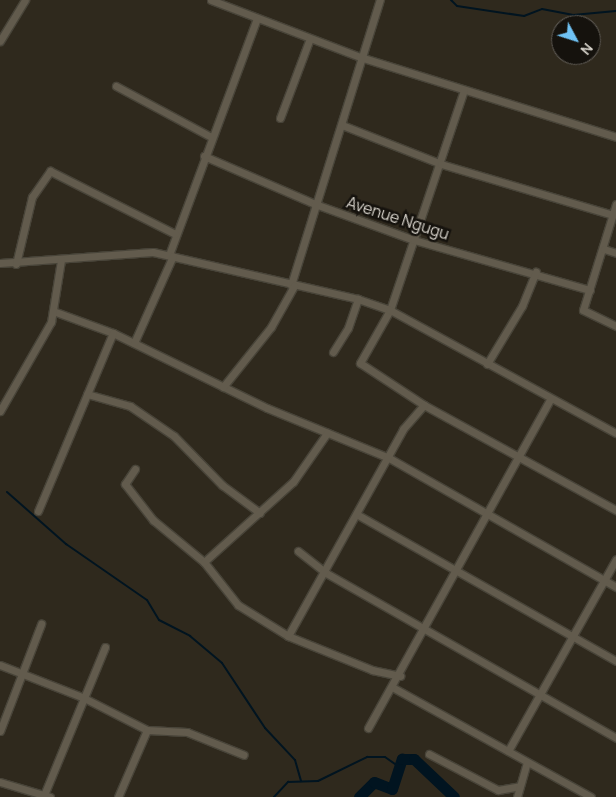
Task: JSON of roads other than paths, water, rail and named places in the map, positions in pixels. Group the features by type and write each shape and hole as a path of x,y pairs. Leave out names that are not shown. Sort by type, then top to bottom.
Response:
{"street":[{"path":"0,41 25,0"},
{"path":"210,0 362,58 616,137"},
{"path":"224,387 271,327 293,285 315,204 342,125 380,0"},
{"path":"134,343 171,256 175,234 256,19"},
{"path":"280,118 310,38"},
{"path":"116,86 210,137"},
{"path":"464,90 441,164 390,310 360,363 424,405 616,510"},
{"path":"342,125 441,164 613,216"},
{"name":"Avenue Ngugu","path":"204,156 315,204 414,240 536,272 590,290"},
{"path":"16,264 32,197 50,170 175,234"},
{"path":"616,204 604,249 583,310 616,326"},
{"path":"604,249 616,253"},
{"path":"0,272 1,263 16,264 153,252 293,285 358,298 390,310 616,433"},
{"path":"0,411 53,311 61,260"},
{"path":"487,364 522,306 536,272"},
{"path":"333,352 348,328 358,298"},
{"path":"53,311 113,333 224,387 327,433 389,458 491,513 616,587"},
{"path":"38,511 113,333"},
{"path":"87,394 130,406 174,436 222,485 260,514"},
{"path":"368,728 400,676 457,570 491,513 518,455 551,398"},
{"path":"288,636 326,573 403,429 424,405"},
{"path":"204,562 260,514 293,482 327,433"},
{"path":"135,469 125,484 153,520 204,562 238,605 288,636 372,670 400,676"},
{"path":"358,515 616,661"},
{"path":"298,551 326,573 616,738"},
{"path":"508,751 541,696 616,559"},
{"path":"0,731 41,624"},
{"path":"0,782 47,796 105,648"},
{"path":"0,665 84,698 147,730 187,732 244,755"},
{"path":"392,688 591,797"},
{"path":"118,797 147,730"},
{"path":"428,754 498,790 520,786"},
{"path":"517,797 527,763"}],"waterway":[{"path":"451,0 457,6 524,16 542,9 573,15 616,11"},
{"path":"7,492 66,544 147,600 159,620 190,636 222,663 265,728 295,760 301,781"},
{"path":"274,797 288,782 318,781 367,757 385,757 398,766"},
{"path":"359,797 374,782 392,789 402,759 414,759 454,797"}]}
